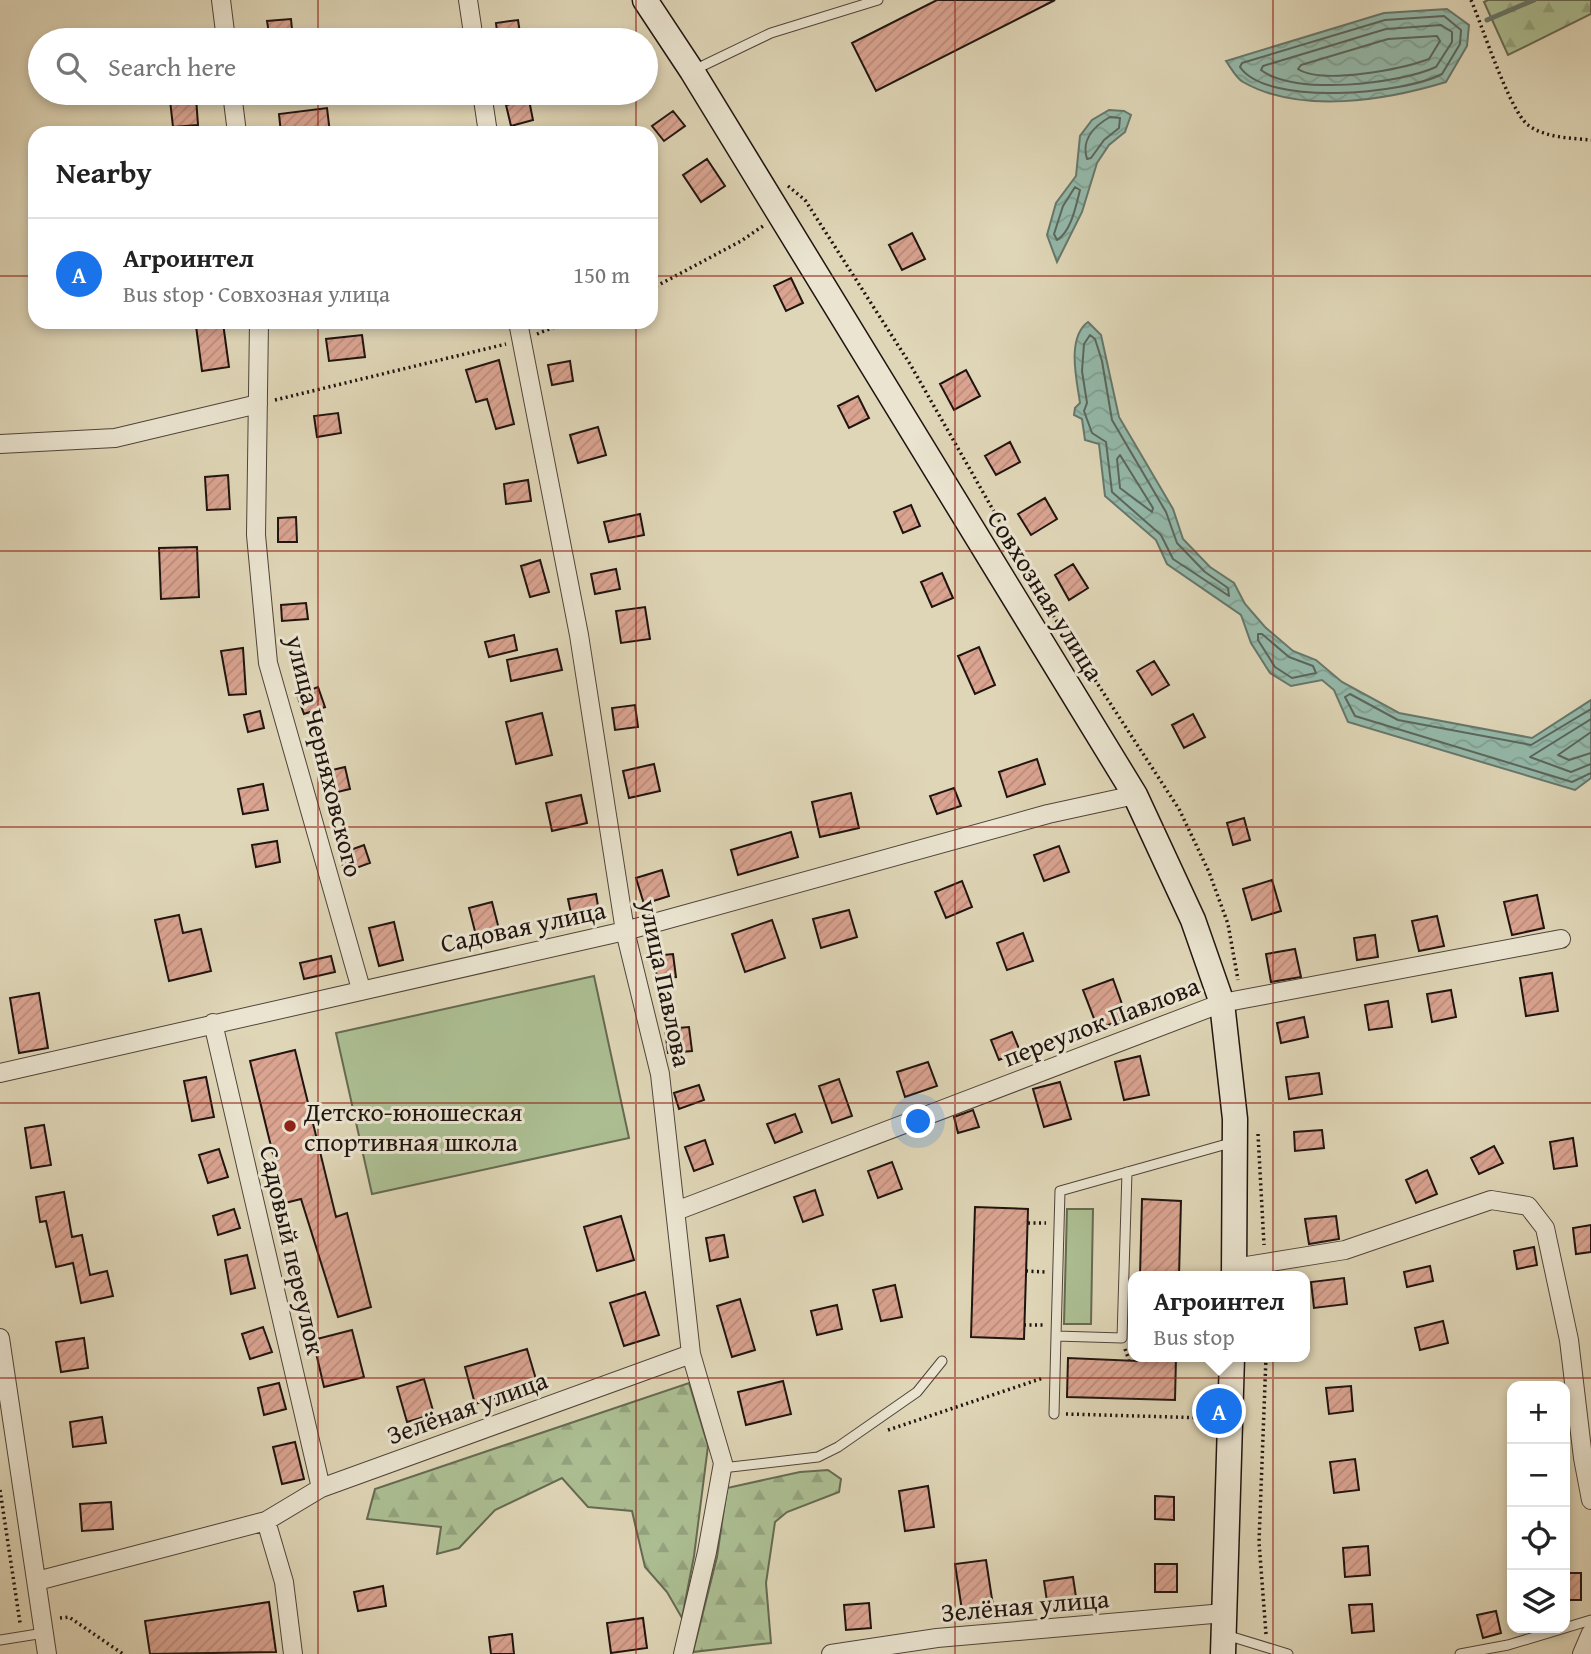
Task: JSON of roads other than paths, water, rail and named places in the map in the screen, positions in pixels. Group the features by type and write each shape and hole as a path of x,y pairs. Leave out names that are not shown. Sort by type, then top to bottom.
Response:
{"street":[{"path":"221,0 224,28"},
{"path":"468,0 472,28"},
{"name":"Совхозная улица","path":"645,0 692,71 1135,795 1193,920 1222,1003 1236,1142 1234,1271"},
{"path":"234,105 236,126"},
{"path":"484,105 487,126"},
{"name":"улица Черняховского","path":"259,329 256,535 268,663 360,989"},
{"name":"улица Павлова","path":"520,331 579,635 625,930 660,1074 691,1354 722,1468 707,1552 683,1654"},
{"path":"0,444 115,438 258,404"},
{"name":"Садовая улица","path":"0,1073 625,930 1034,817 1135,795"},
{"name":"переулок Павлова","path":"676,1211 1222,1003 1561,939"},
{"name":"Садовый переулок","path":"213,1023 321,1488"},
{"path":"1239,1271 1345,1250 1491,1200 1528,1206 1545,1228 1569,1340 1583,1458 1591,1500"},
{"path":"1,1348 47,1654"},
{"name":"Зелёная улица","path":"37,1581 266,1521 321,1488 691,1354"},
{"path":"1224,1634 1232,1362"},
{"path":"266,1521 284,1581 293,1654"},
{"path":"1583,1654 1591,1633"},
{"name":"Зелёная улица","path":"831,1654 937,1638 1224,1634"}],"lane":[{"path":"692,71 771,33 878,0"},
{"path":"1054,1414 1060,1191 1236,1142"},
{"path":"1056,1331 1122,1338 1127,1172"},
{"path":"722,1468 818,1457 838,1447 917,1392 942,1361"},
{"path":"1460,1654 1508,1645 1591,1620"},
{"path":"0,1640 43,1627"},
{"path":"1224,1634 1267,1650 1287,1654"}],"water":[{"path":"1447,9 1469,25 1467,46 1446,82 1423,89 1344,101 1291,98 1266,92 1243,82 1226,61 1384,13"},
{"path":"1109,110 1124,111 1131,115 1125,132 1109,145 1097,163 1082,212 1057,262 1047,235 1056,203 1076,176 1080,136 1092,120"},
{"path":"1088,322 1101,335 1119,417 1173,509 1183,539 1210,567 1234,583 1245,604 1265,627 1293,651 1316,660 1342,682 1399,713 1532,738 1591,700 1591,778 1575,790 1348,722 1334,690 1322,680 1291,686 1270,673 1251,643 1241,615 1167,564 1156,540 1105,496 1099,444 1085,440 1082,419 1074,415 1075,408 1080,403 1075,372 1075,349 1081,329"}],"waterway":[{"path":"1487,20 1534,0"}],"place":[{"name":"Детско-юношеская спортивная школа","path":"290,1126"},
{"name":"Агроинтел","path":"1219,1411"}]}
